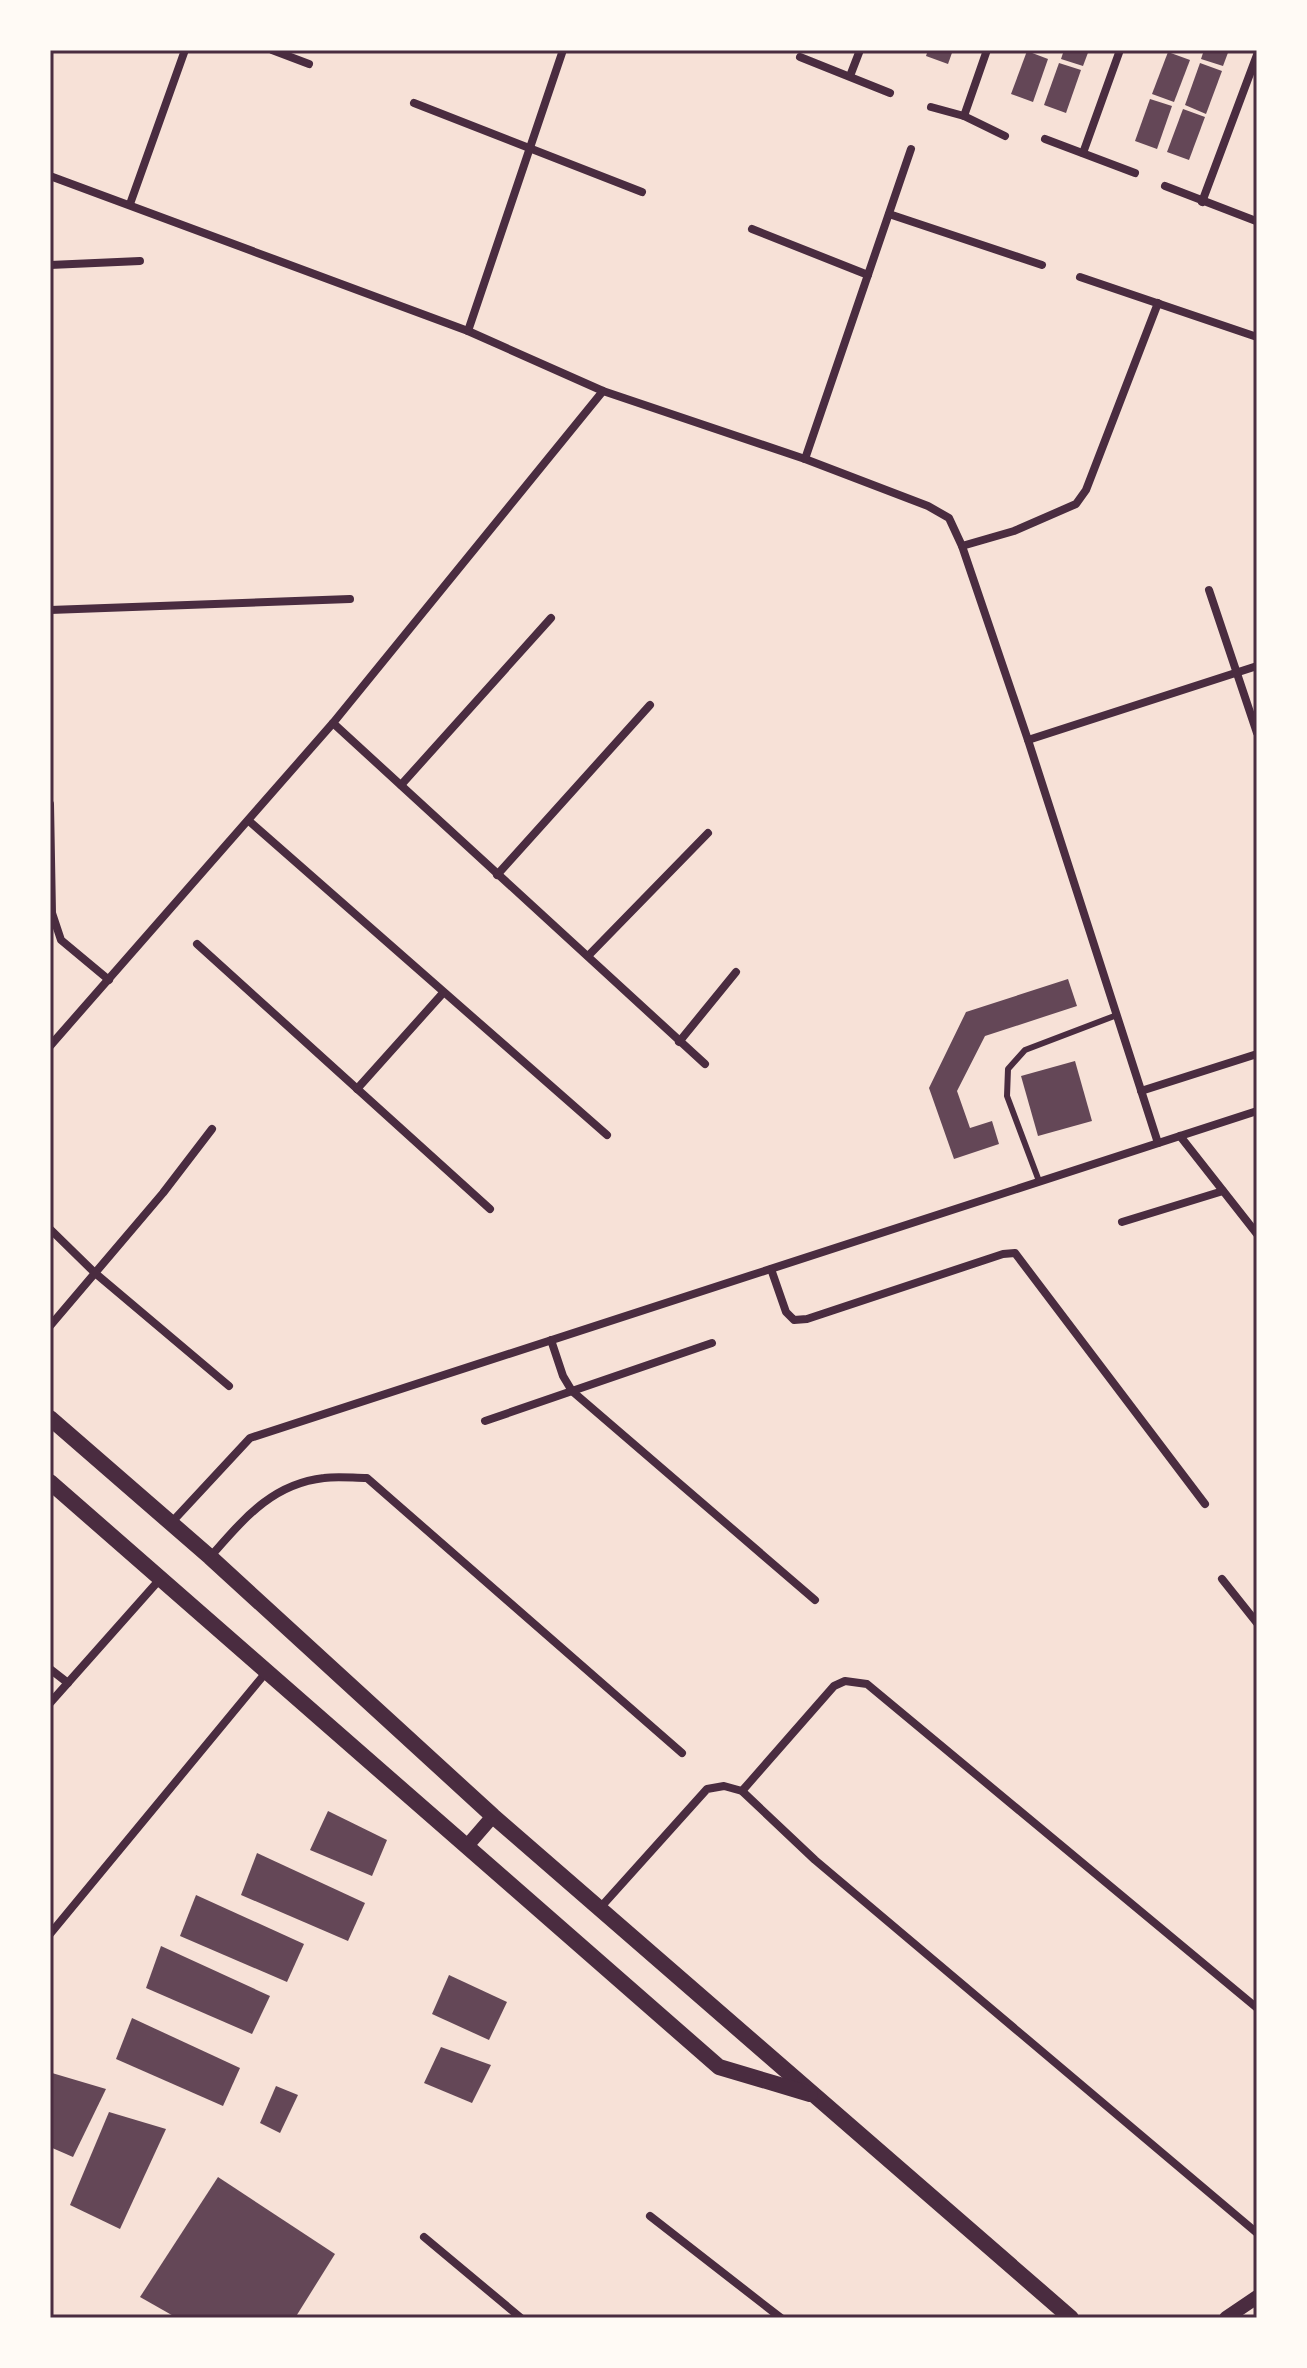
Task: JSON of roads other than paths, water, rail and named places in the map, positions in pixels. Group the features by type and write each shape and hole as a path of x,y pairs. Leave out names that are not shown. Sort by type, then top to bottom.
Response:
{"main road":[{"path":"50,1418 210,1557 493,1816 1071,2318"},
{"path":"50,1482 719,2067 819,2097"}],"street":[{"path":"130,204 185,50"},
{"path":"272,50 309,64"},
{"path":"468,331 563,50"},
{"path":"850,76 860,50"},
{"path":"964,116 987,50"},
{"path":"1083,153 1120,50"},
{"path":"1202,202 1257,55"},
{"path":"800,57 890,93"},
{"path":"414,103 642,192"},
{"path":"931,107 964,116 1005,136"},
{"path":"1045,139 1135,173"},
{"path":"805,459 911,149"},
{"path":"50,176 468,331 603,391 805,459 928,506 949,518 962,546 1028,740 1158,1143"},
{"path":"1165,186 1256,221"},
{"path":"889,214 1042,265"},
{"path":"752,229 868,275"},
{"path":"50,265 140,261"},
{"path":"1080,277 1257,337"},
{"path":"962,546 1014,531 1076,504 1086,490 1158,303"},
{"path":"50,1046 333,723 603,391"},
{"path":"1209,590 1257,733"},
{"path":"50,610 350,599"},
{"path":"401,785 551,618"},
{"path":"1028,740 1257,666"},
{"path":"497,875 650,705"},
{"path":"333,723 705,1064"},
{"path":"50,804 52,913 61,940 109,980"},
{"path":"249,821 607,1135"},
{"path":"588,956 708,833"},
{"path":"197,944 490,1209"},
{"path":"679,1042 736,972"},
{"path":"357,1089 443,993"},
{"path":"1141,1091 1257,1054"},
{"path":"171,1523 250,1438 1257,1111"},
{"path":"50,1326 212,1129"},
{"path":"1180,1136 1257,1234"},
{"path":"1122,1222 1223,1191"},
{"path":"50,1229 95,1273 229,1386"},
{"path":"771,1269 786,1312 794,1320 807,1319 1003,1254 1015,1253 1205,1504"},
{"path":"551,1340 563,1376 572,1391 815,1600"},
{"path":"485,1421 712,1343"},
{"path":"210,1557 268,1497 298,1484 324,1478 367,1478 682,1753"},
{"path":"50,1703 161,1578"},
{"path":"1222,1579 1257,1623"},
{"path":"50,1669 68,1683"},
{"path":"50,1934 268,1670"},
{"path":"742,1791 834,1686 845,1681 867,1684 1257,2008"},
{"path":"600,1908 707,1789 724,1786 742,1791 815,1860 1257,2233"},
{"path":"467,1846 493,1816"},
{"path":"650,2216 781,2318"},
{"path":"424,2237 521,2318"},
{"path":"1226,2318 1257,2297"}],"lane":[{"path":"1039,1181 1007,1096 1008,1069 1025,1050 1117,1015"}]}
